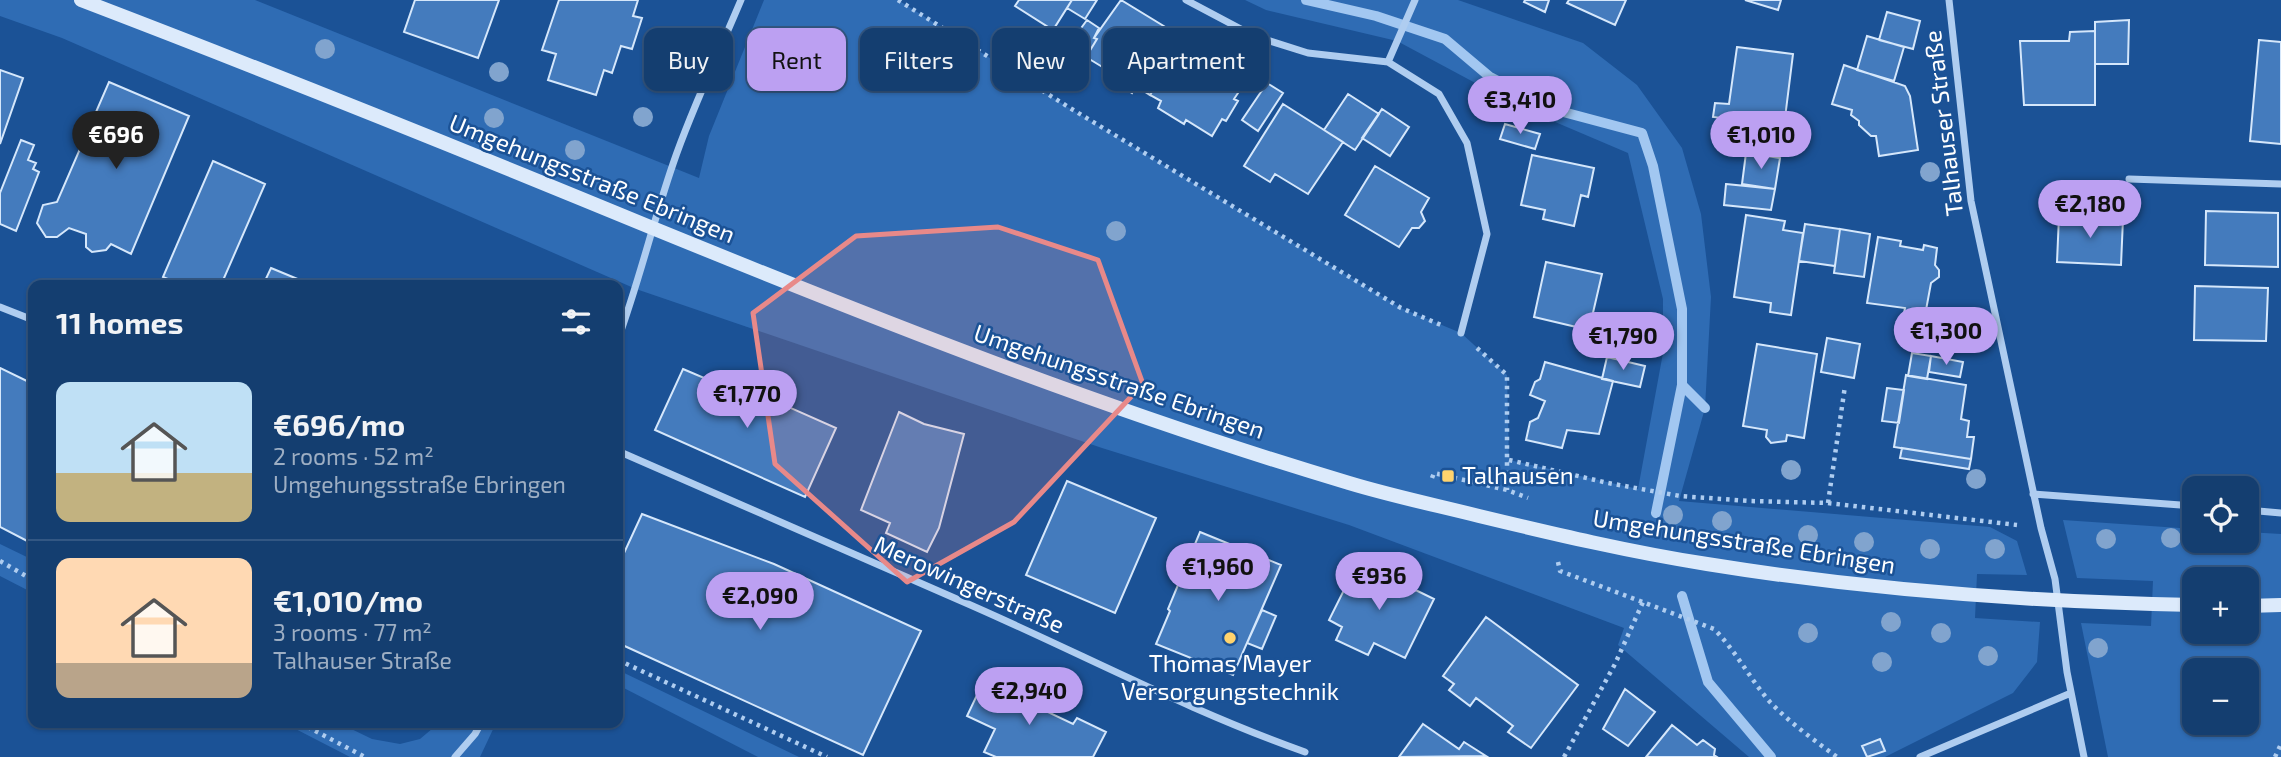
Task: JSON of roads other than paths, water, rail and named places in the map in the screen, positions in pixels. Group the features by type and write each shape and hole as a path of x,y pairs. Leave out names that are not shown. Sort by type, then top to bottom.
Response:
{"street":[{"name":"Umgehungsstraße Ebringen","path":"81,0 977,358 1122,411 1351,484 1553,534 1681,559 1840,582 1976,596 2182,605"},
{"path":"623,325 672,166 741,0"},
{"path":"1186,0 1254,36 1308,53 1388,62 1439,94 1467,144 1487,234 1461,333"},
{"path":"1388,62 1415,0"},
{"name":"Talhauser Straße","path":"1949,0 1971,201 2033,494 2055,579 2071,693 2084,757"},
{"path":"2129,179 2281,184"},
{"path":"0,306 28,318"},
{"name":"Merowingerstraße","path":"623,454 960,600 1142,685 1262,737 1305,752"},
{"path":"2033,494 2182,505"},
{"path":"2259,511 2281,513"},
{"path":"2259,606 2281,605"},
{"path":"1920,757 2071,693"},
{"path":"455,757 478,728"}],"waterway":[{"path":"1306,0 1376,16 1445,39 1490,77 1552,109 1642,133 1653,166 1682,309 1682,385 1656,513"},
{"path":"1682,385 1705,408"},
{"path":"1682,596 1708,682 1771,757"}],"place":[{"name":"Talhausen","path":"1448,476"},
{"name":"Thomas Mayer Versorgungstechnik","path":"1230,638"}]}
